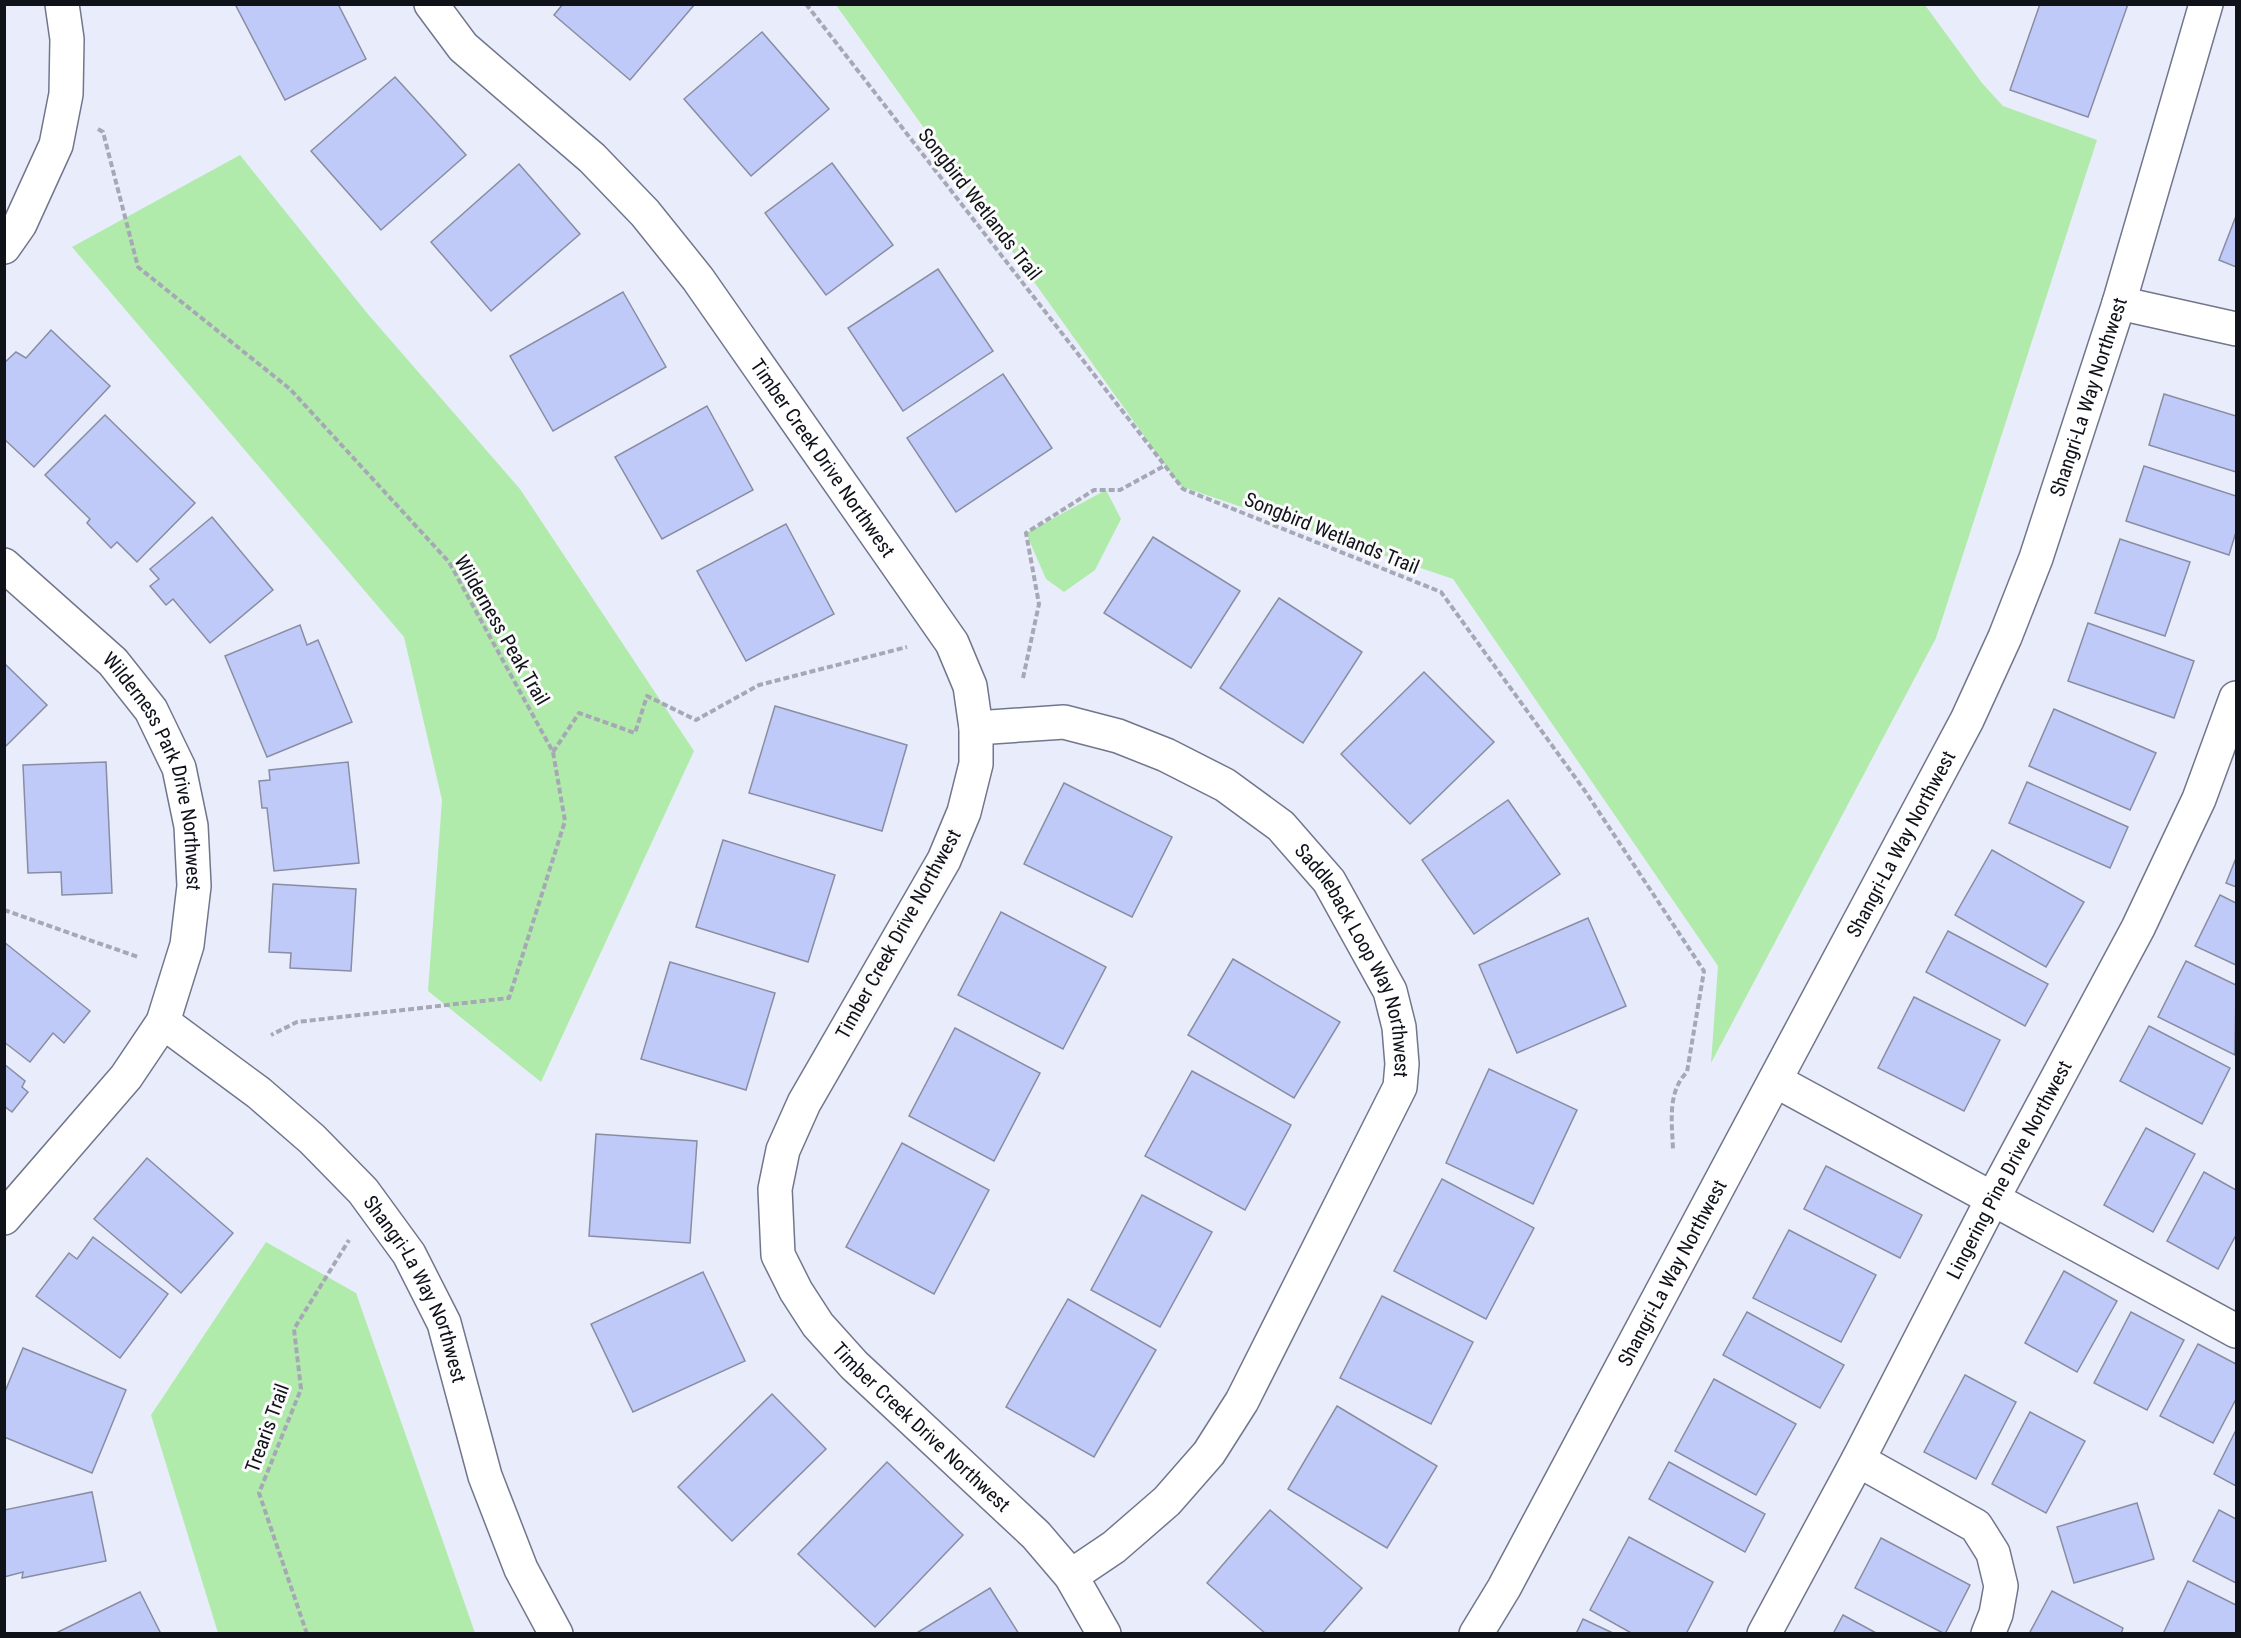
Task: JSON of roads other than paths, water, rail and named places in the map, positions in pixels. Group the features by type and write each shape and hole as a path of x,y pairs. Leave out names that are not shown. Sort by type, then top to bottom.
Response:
{"street":[{"path":"4,247 20,224 56,144 66,94 67,39 62,4"},
{"name":"Timber Creek Drive Northwest","path":"431,4 463,47 592,158 645,213 698,279 952,643 970,686 976,728 976,764 966,802 944,860 804,1103 783,1150 775,1189 778,1255 796,1291 818,1325 854,1365 1036,1534 1071,1576 1104,1634"},
{"name":"Shangri-La Way Northwest","path":"1476,1634 1504,1588 1776,1081 1967,720 2006,638 2036,558 2119,303 2206,4"},
{"path":"2119,303 2236,329"},
{"name":"Wilderness Park Drive Northwest","path":"4,566 113,662 151,710 179,768 191,826 194,886 187,945 163,1022 126,1077 4,1218"},
{"name":"Lingering Pine Drive Northwest","path":"1764,1634 1858,1461 1993,1198 2139,928 2199,799 2236,698"},
{"name":"Saddleback Loop Way Northwest","path":"976,728 1064,722 1118,736 1166,755 1225,785 1281,826 1329,881 1390,991 1399,1027 1402,1064 1400,1087 1242,1401 1209,1453 1167,1501 1114,1547 1071,1576"},
{"name":"Shangri-La Way Northwest","path":"163,1022 259,1093 312,1139 363,1191 409,1254 444,1323 485,1476 521,1569 556,1634"},
{"path":"1776,1081 2236,1331"},
{"path":"1858,1461 1976,1526 1993,1553 2001,1586 1996,1614 1988,1634"}]}
